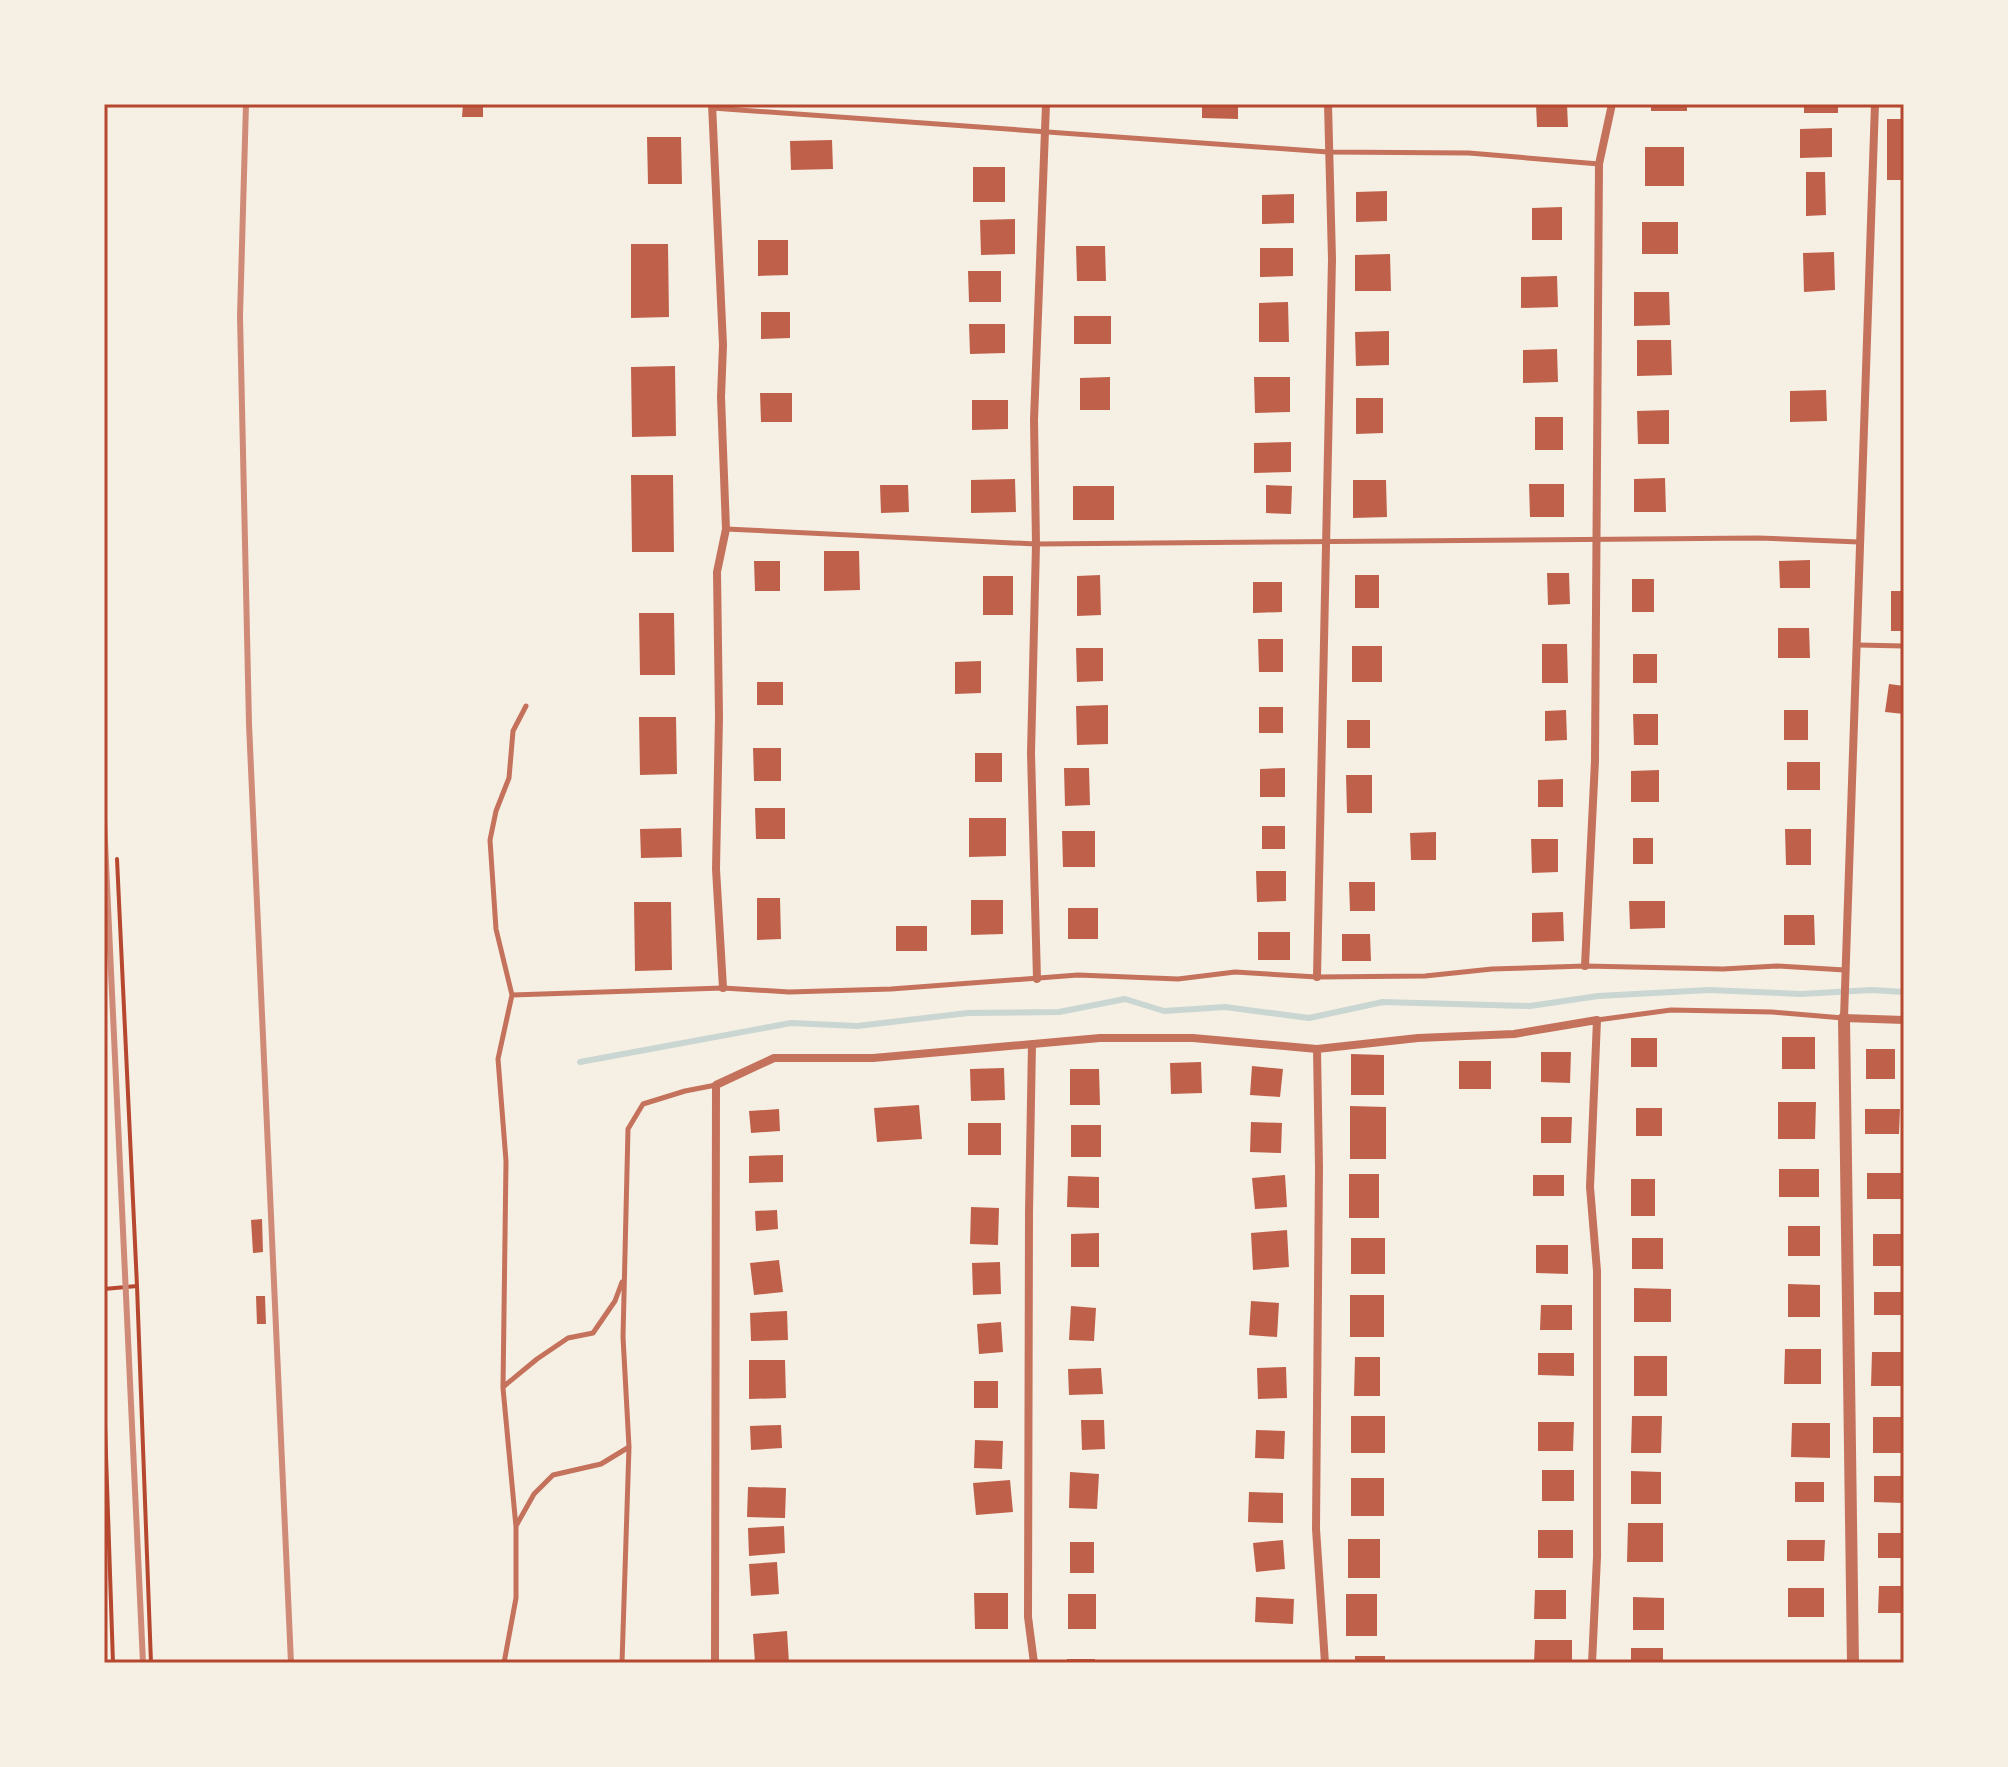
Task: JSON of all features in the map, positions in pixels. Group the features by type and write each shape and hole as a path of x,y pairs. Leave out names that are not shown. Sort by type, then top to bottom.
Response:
{"street":[{"path":"1037,979 1031,753 1036,544 1034,420 1046,104"},
{"path":"1317,977 1332,259 1328,104"},
{"path":"1585,966 1595,761 1599,164 1612,104"},
{"path":"1853,1663 1844,1018 1875,104"},
{"path":"712,106 723,330 721,397 726,529 717,572 719,717 716,869 723,988"},
{"path":"1844,1018 1904,1020"},
{"path":"715,1663 716,1085 774,1058 873,1058 1100,1038 1193,1038 1317,1049 1418,1038 1514,1034 1597,1020 1590,1187 1597,1271 1597,1557 1592,1663"},
{"path":"1032,1044 1028,1617 1034,1663"},
{"path":"1317,1049 1316,1529 1325,1663"}],"lane":[{"path":"712,106 1328,152 1469,153 1599,164"},
{"path":"726,529 1036,544 1758,538 1859,542"},
{"path":"1856,645 1904,646"},
{"path":"504,1663 516,1598 516,1527 503,1388 506,1161 498,1059 512,995 496,929 490,840 496,811 509,778 513,731 526,706"},
{"path":"512,995 723,988 789,992 891,989 1078,975 1178,979 1235,972 1317,977 1425,976 1492,969 1585,966 1723,969 1777,966 1845,970"},
{"path":"1597,1020 1671,1010 1772,1012 1844,1018"},
{"path":"622,1663 629,1447 623,1337 628,1129 643,1104 716,1085"},
{"path":"503,1388 568,1338 593,1333 615,1301 624,1276"},
{"path":"516,1527 534,1494 553,1475 601,1464 629,1447"}],"path":[{"path":"117,859 151,1663"},
{"path":"104,1289 137,1286"},
{"path":"104,1395 113,1663"}],"building":[{"path":"463,104 483,104 483,117 462,117"},
{"path":"1202,104 1238,104 1238,119 1202,118"},
{"path":"1536,104 1567,104 1568,127 1537,127"},
{"path":"1651,104 1687,104 1687,111 1651,111"},
{"path":"1804,104 1838,104 1838,113 1804,113"},
{"path":"1887,119 1904,119 1904,180 1887,180"},
{"path":"1832,128 1832,157 1800,158 1800,129"},
{"path":"647,137 681,137 682,184 648,184"},
{"path":"832,140 833,169 791,170 790,141"},
{"path":"1645,147 1684,147 1684,186 1645,186"},
{"path":"973,167 1005,167 1005,202 973,202"},
{"path":"1806,172 1825,172 1826,215 1806,216"},
{"path":"1387,191 1387,221 1356,222 1356,192"},
{"path":"1294,194 1294,223 1262,224 1262,195"},
{"path":"1562,207 1562,240 1532,240 1532,208"},
{"path":"1015,219 1015,254 981,255 980,220"},
{"path":"1642,222 1678,222 1678,254 1642,254"},
{"path":"758,240 788,240 788,275 758,276"},
{"path":"631,244 668,244 669,317 631,318"},
{"path":"1076,246 1105,246 1106,281 1077,281"},
{"path":"1260,248 1293,248 1293,276 1260,277"},
{"path":"1834,252 1835,290 1804,292 1803,253"},
{"path":"1390,254 1391,291 1355,291 1355,255"},
{"path":"968,271 1001,271 1001,302 969,302"},
{"path":"1557,276 1558,307 1521,308 1521,277"},
{"path":"1634,292 1669,292 1670,325 1634,326"},
{"path":"1288,302 1289,342 1259,342 1259,303"},
{"path":"761,312 790,312 790,338 761,339"},
{"path":"1074,316 1111,316 1111,344 1074,344"},
{"path":"969,324 1005,324 1005,353 970,354"},
{"path":"1389,331 1389,365 1356,366 1355,332"},
{"path":"1637,340 1671,340 1672,375 1637,376"},
{"path":"1557,349 1558,382 1523,383 1523,350"},
{"path":"675,366 676,436 632,437 631,367"},
{"path":"1110,377 1110,410 1080,410 1080,378"},
{"path":"1254,377 1290,377 1290,412 1255,413"},
{"path":"1826,390 1827,421 1790,422 1790,391"},
{"path":"760,393 792,393 792,422 761,422"},
{"path":"1356,398 1383,398 1383,433 1356,434"},
{"path":"972,400 1008,400 1008,429 972,430"},
{"path":"1669,410 1669,444 1638,444 1637,411"},
{"path":"1535,417 1563,417 1563,450 1535,450"},
{"path":"1291,442 1291,472 1254,473 1254,443"},
{"path":"631,475 673,475 674,552 632,552"},
{"path":"1665,478 1666,512 1634,512 1634,479"},
{"path":"1015,479 1016,512 971,513 971,480"},
{"path":"1353,480 1386,480 1387,517 1353,518"},
{"path":"1529,484 1564,484 1564,517 1530,517"},
{"path":"880,485 908,485 909,512 881,513"},
{"path":"1266,485 1292,486 1291,514 1266,513"},
{"path":"1073,486 1114,486 1114,520 1073,520"},
{"path":"824,551 859,551 860,590 824,591"},
{"path":"1810,560 1810,588 1780,588 1779,561"},
{"path":"754,561 780,561 780,591 755,591"},
{"path":"1547,573 1569,573 1570,604 1548,605"},
{"path":"1100,575 1101,615 1077,616 1077,576"},
{"path":"1355,575 1379,575 1379,608 1355,608"},
{"path":"983,576 1013,576 1013,615 983,615"},
{"path":"1632,579 1654,579 1654,612 1632,612"},
{"path":"1253,582 1282,582 1282,612 1253,613"},
{"path":"1891,591 1904,591 1904,631 1891,631"},
{"path":"639,613 674,613 675,675 640,675"},
{"path":"1778,628 1809,628 1810,658 1778,658"},
{"path":"1258,639 1283,639 1283,672 1259,672"},
{"path":"1542,644 1567,644 1568,683 1542,683"},
{"path":"1352,646 1382,646 1382,682 1352,682"},
{"path":"1076,648 1103,648 1103,681 1077,682"},
{"path":"1633,654 1657,654 1657,683 1633,683"},
{"path":"981,661 981,693 955,694 955,662"},
{"path":"757,682 783,682 783,705 757,705"},
{"path":"1889,684 1904,686 1904,714 1885,712"},
{"path":"1108,705 1108,744 1077,745 1076,706"},
{"path":"1259,707 1283,707 1283,733 1259,733"},
{"path":"1566,710 1567,740 1545,741 1545,711"},
{"path":"1784,710 1808,710 1808,740 1784,740"},
{"path":"1633,714 1658,714 1658,745 1634,745"},
{"path":"639,717 676,717 677,774 640,775"},
{"path":"1347,720 1370,720 1370,748 1347,748"},
{"path":"753,748 781,748 781,781 754,781"},
{"path":"975,753 1002,753 1002,782 975,782"},
{"path":"1787,762 1820,762 1820,790 1787,790"},
{"path":"1064,768 1089,768 1090,805 1065,806"},
{"path":"1285,768 1285,797 1260,797 1260,769"},
{"path":"1659,770 1659,802 1631,802 1631,771"},
{"path":"1346,775 1372,775 1372,813 1347,813"},
{"path":"1563,779 1563,807 1538,807 1538,780"},
{"path":"755,808 785,808 785,839 756,839"},
{"path":"969,818 1006,818 1006,856 969,857"},
{"path":"1262,826 1285,826 1285,849 1262,849"},
{"path":"681,828 682,857 641,858 640,829"},
{"path":"1785,829 1811,829 1811,865 1786,865"},
{"path":"1062,831 1095,831 1095,867 1063,867"},
{"path":"1436,832 1436,860 1411,860 1410,833"},
{"path":"1633,838 1653,838 1653,864 1633,864"},
{"path":"1531,839 1558,839 1558,872 1532,873"},
{"path":"1256,871 1286,871 1286,901 1257,902"},
{"path":"1349,882 1375,882 1375,911 1350,911"},
{"path":"757,898 780,898 781,939 757,940"},
{"path":"971,900 1003,900 1003,934 971,935"},
{"path":"1629,901 1665,901 1665,928 1630,929"},
{"path":"634,902 671,902 672,970 635,971"},
{"path":"1068,908 1098,908 1098,939 1068,939"},
{"path":"1563,912 1564,941 1532,942 1532,913"},
{"path":"1784,915 1814,915 1815,945 1784,945"},
{"path":"896,926 927,926 927,951 896,951"},
{"path":"1258,932 1290,932 1290,960 1258,960"},
{"path":"1342,934 1370,934 1371,961 1342,961"},
{"path":"1782,1037 1815,1037 1815,1069 1782,1069"},
{"path":"1631,1038 1657,1038 1657,1067 1631,1067"},
{"path":"1866,1049 1895,1049 1895,1079 1866,1079"},
{"path":"1541,1052 1571,1052 1570,1083 1541,1082"},
{"path":"1351,1054 1384,1055 1384,1095 1351,1095"},
{"path":"1459,1061 1491,1061 1491,1089 1459,1089"},
{"path":"1201,1062 1202,1093 1171,1094 1170,1063"},
{"path":"1252,1066 1283,1069 1280,1097 1250,1095"},
{"path":"1004,1068 1005,1100 971,1101 970,1069"},
{"path":"1070,1069 1099,1069 1100,1105 1070,1105"},
{"path":"1778,1102 1816,1102 1815,1139 1778,1139"},
{"path":"919,1105 922,1139 877,1142 874,1108"},
{"path":"1350,1106 1386,1107 1386,1159 1350,1159"},
{"path":"1636,1108 1662,1108 1662,1136 1636,1136"},
{"path":"779,1109 780,1131 751,1133 749,1111"},
{"path":"1865,1109 1900,1109 1899,1134 1865,1134"},
{"path":"1541,1117 1572,1117 1571,1143 1541,1143"},
{"path":"1251,1122 1282,1123 1281,1153 1250,1152"},
{"path":"968,1123 1001,1123 1001,1155 968,1155"},
{"path":"1071,1125 1101,1125 1101,1157 1071,1157"},
{"path":"783,1155 783,1182 749,1183 749,1156"},
{"path":"1779,1169 1819,1169 1819,1197 1779,1197"},
{"path":"1867,1173 1901,1173 1901,1199 1867,1199"},
{"path":"1349,1174 1379,1174 1379,1218 1349,1218"},
{"path":"1285,1175 1287,1207 1255,1209 1252,1178"},
{"path":"1533,1175 1564,1175 1564,1196 1533,1196"},
{"path":"1068,1176 1099,1177 1099,1208 1067,1207"},
{"path":"1631,1179 1655,1179 1655,1216 1631,1216"},
{"path":"971,1207 999,1208 998,1245 970,1244"},
{"path":"777,1210 778,1229 756,1231 755,1211"},
{"path":"262,1219 263,1252 253,1253 251,1220"},
{"path":"1788,1226 1820,1226 1820,1256 1788,1256"},
{"path":"1287,1230 1289,1267 1253,1270 1251,1233"},
{"path":"1099,1233 1099,1267 1071,1267 1071,1234"},
{"path":"1873,1234 1904,1234 1904,1266 1873,1266"},
{"path":"1351,1238 1385,1238 1385,1274 1351,1274"},
{"path":"1632,1238 1663,1238 1663,1269 1632,1269"},
{"path":"1536,1245 1568,1245 1568,1274 1536,1273"},
{"path":"779,1260 783,1292 754,1295 750,1263"},
{"path":"1000,1262 1001,1294 973,1295 972,1263"},
{"path":"1788,1284 1820,1285 1820,1317 1788,1317"},
{"path":"1634,1288 1671,1289 1671,1322 1634,1322"},
{"path":"1874,1292 1904,1292 1904,1315 1874,1315"},
{"path":"1350,1295 1384,1295 1384,1337 1350,1337"},
{"path":"256,1296 265,1296 266,1324 257,1324"},
{"path":"1251,1301 1279,1303 1277,1337 1249,1335"},
{"path":"1541,1305 1572,1305 1572,1330 1540,1330"},
{"path":"1071,1306 1096,1308 1094,1341 1069,1340"},
{"path":"787,1311 788,1340 751,1341 750,1313"},
{"path":"1001,1322 1003,1352 979,1354 977,1324"},
{"path":"1785,1349 1821,1349 1821,1384 1784,1384"},
{"path":"1872,1352 1904,1352 1904,1386 1871,1386"},
{"path":"1538,1353 1574,1353 1574,1376 1538,1375"},
{"path":"1634,1356 1667,1356 1667,1396 1634,1396"},
{"path":"1355,1357 1380,1357 1380,1396 1354,1396"},
{"path":"749,1360 785,1360 786,1398 749,1399"},
{"path":"1286,1367 1287,1398 1258,1399 1257,1368"},
{"path":"1101,1368 1103,1394 1069,1395 1068,1369"},
{"path":"974,1381 998,1381 998,1408 974,1408"},
{"path":"1351,1416 1385,1416 1385,1453 1351,1453"},
{"path":"1632,1416 1662,1416 1661,1453 1631,1453"},
{"path":"1873,1417 1904,1417 1904,1453 1873,1453"},
{"path":"1081,1420 1104,1420 1105,1449 1082,1450"},
{"path":"1538,1422 1574,1422 1573,1451 1538,1451"},
{"path":"1792,1423 1830,1423 1830,1458 1791,1457"},
{"path":"781,1425 782,1448 751,1450 750,1426"},
{"path":"1256,1430 1285,1431 1284,1459 1255,1458"},
{"path":"975,1440 1003,1441 1002,1469 974,1468"},
{"path":"1542,1470 1574,1470 1574,1501 1542,1501"},
{"path":"1631,1471 1661,1472 1661,1504 1631,1504"},
{"path":"1070,1472 1099,1474 1097,1509 1069,1508"},
{"path":"1874,1476 1902,1476 1902,1503 1874,1502"},
{"path":"1351,1478 1384,1478 1384,1516 1351,1516"},
{"path":"1010,1480 1013,1512 976,1515 973,1483"},
{"path":"1795,1482 1824,1482 1824,1502 1795,1502"},
{"path":"748,1487 786,1488 785,1518 747,1517"},
{"path":"1249,1492 1283,1493 1283,1523 1248,1522"},
{"path":"1628,1523 1663,1523 1663,1562 1627,1562"},
{"path":"784,1526 785,1553 749,1556 748,1528"},
{"path":"1538,1530 1573,1530 1573,1558 1538,1558"},
{"path":"1878,1533 1904,1533 1904,1558 1878,1558"},
{"path":"1348,1539 1380,1539 1380,1578 1348,1578"},
{"path":"1283,1540 1285,1569 1256,1572 1253,1543"},
{"path":"1787,1540 1825,1540 1824,1561 1787,1561"},
{"path":"1070,1542 1094,1542 1094,1573 1070,1573"},
{"path":"777,1562 779,1594 751,1596 749,1564"},
{"path":"1879,1586 1902,1586 1902,1613 1878,1613"},
{"path":"1788,1588 1824,1588 1824,1617 1788,1617"},
{"path":"1535,1590 1566,1590 1566,1619 1534,1619"},
{"path":"974,1593 1008,1593 1008,1629 975,1629"},
{"path":"1068,1594 1096,1594 1096,1629 1068,1629"},
{"path":"1346,1594 1377,1594 1377,1636 1346,1636"},
{"path":"1256,1597 1294,1599 1293,1624 1255,1622"},
{"path":"1633,1597 1664,1598 1664,1630 1633,1630"},
{"path":"787,1631 789,1663 755,1663 753,1634"},
{"path":"1535,1640 1572,1640 1572,1663 1534,1663"},
{"path":"1631,1648 1663,1648 1663,1663 1631,1663"},
{"path":"1355,1656 1385,1656 1385,1663 1355,1663"},
{"path":"1067,1659 1095,1659 1095,1663 1067,1663"}],"waterway":[{"path":"580,1062 791,1023 857,1026 968,1013 1059,1012 1125,999 1164,1011 1225,1007 1309,1018 1383,1002 1530,1006 1598,996 1709,990 1801,994 1872,990 1904,992"}],"railway":[{"path":"246,104 240,316 249,724 291,1663"},
{"path":"104,820 143,1663"}]}
